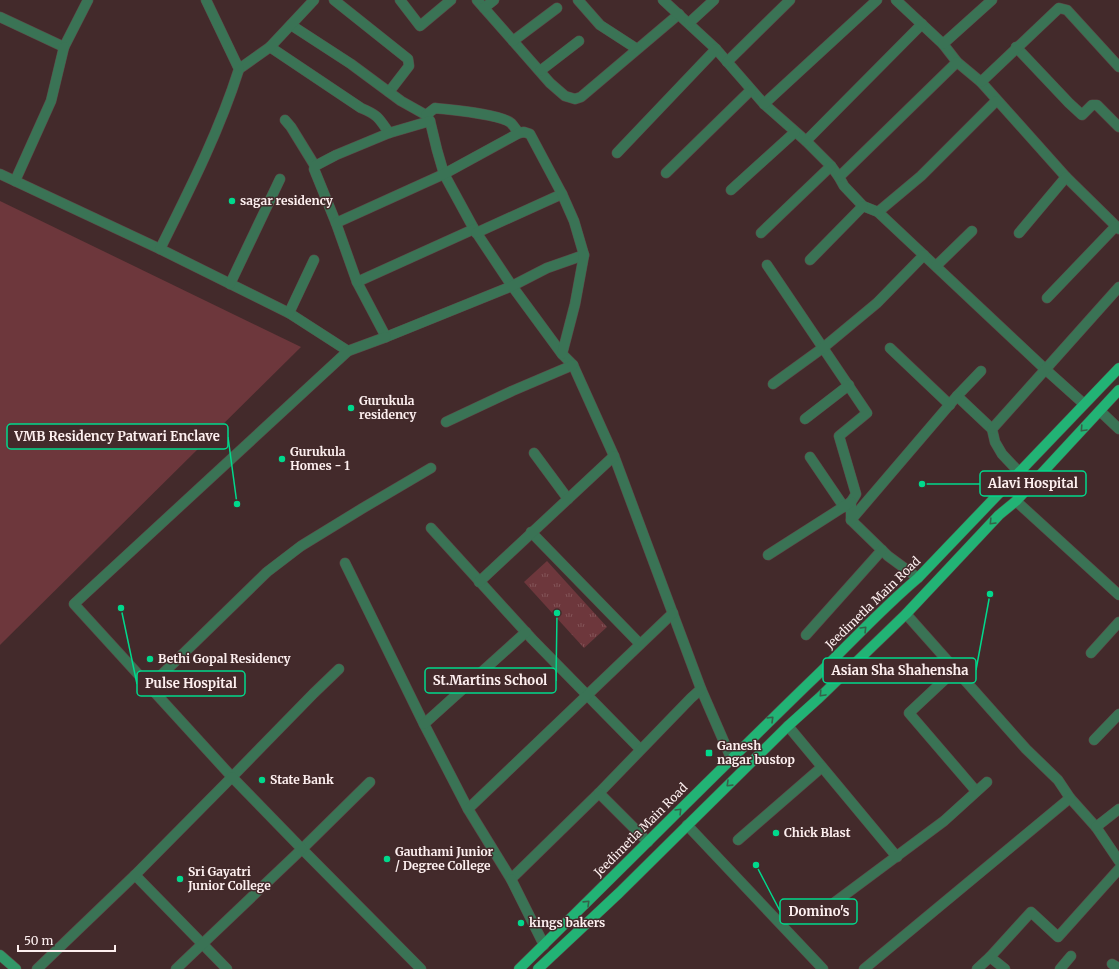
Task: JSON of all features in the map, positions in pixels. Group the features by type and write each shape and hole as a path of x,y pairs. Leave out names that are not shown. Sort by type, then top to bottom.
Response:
{"main road":[{"name":"Jeedimetla Main Road","path":"519,969 731,758 889,604 918,578 1119,368"},
{"path":"538,969 632,880 788,726 906,614 1119,390"},
{"path":"622,868 632,880"}],"street":[{"path":"15,181 51,101 64,47 88,0"},
{"path":"206,0 238,69"},
{"path":"160,250 224,113 238,69 270,48 314,0"},
{"path":"334,0 408,59 409,66 389,92"},
{"path":"400,0 420,26 451,0"},
{"path":"476,0 550,83 565,96 575,99 581,97 678,14"},
{"path":"484,8 494,0"},
{"path":"578,0 600,25 637,49"},
{"path":"663,0 716,49 764,104 806,141 831,166 840,177 844,186 863,206 878,212 1084,404"},
{"path":"689,23 714,0"},
{"path":"727,62 790,0"},
{"path":"764,104 877,0"},
{"path":"896,0 943,44 956,62 981,82 996,101 1066,177 1117,228 1047,298"},
{"path":"943,44 992,0"},
{"path":"513,41 557,8"},
{"path":"981,82 1016,47 1059,8 1067,10 1119,67"},
{"path":"0,17 64,47"},
{"path":"806,141 922,24"},
{"path":"291,25 351,64 401,101 428,118 444,174 475,231 512,286 562,354 573,365 614,456 701,689 731,758"},
{"path":"540,72 579,41"},
{"path":"1016,47 1068,103 1082,115 1092,104 1098,105 1119,127"},
{"path":"270,48 361,108 374,113 389,133"},
{"path":"617,153 716,49"},
{"path":"840,177 956,62"},
{"path":"666,173 751,90"},
{"path":"878,212 921,176 996,101"},
{"path":"315,166 329,158 428,118 435,108 468,111 501,118 511,123 519,133"},
{"path":"285,120 291,127 315,166 314,169 336,223 357,282 386,337"},
{"path":"336,223 444,174 519,133 524,132 530,134 562,194 574,221 584,255 575,304 562,354"},
{"path":"731,190 795,132"},
{"path":"761,233 831,166"},
{"path":"0,174 289,313 348,351"},
{"path":"1019,234 1066,177"},
{"path":"230,284 280,179"},
{"path":"357,282 562,194"},
{"path":"810,260 863,206"},
{"path":"936,266 972,231"},
{"path":"421,969 232,776 74,604 348,351 512,286 548,268 584,255"},
{"path":"773,384 824,347 877,303 924,255"},
{"path":"289,313 314,260"},
{"path":"768,265 867,413 839,436 856,494 848,504 768,555"},
{"path":"992,429 1119,287"},
{"path":"890,348 950,405"},
{"path":"446,422 512,391 573,365"},
{"path":"851,520 981,371"},
{"path":"805,419 849,385"},
{"path":"958,396 992,429 995,442 1002,454 1019,472"},
{"path":"1100,411 1119,429"},
{"path":"534,453 568,499"},
{"path":"479,582 614,456"},
{"path":"810,457 848,504 851,520 899,565 918,578"},
{"path":"150,686 268,572 301,546 431,468"},
{"path":"1016,500 1119,595"},
{"path":"431,528 526,632 640,749"},
{"path":"531,532 640,644"},
{"path":"806,635 882,550"},
{"path":"345,564 468,809 511,879 544,944"},
{"path":"468,809 588,696 672,613"},
{"path":"906,614 1026,750 1058,780 1070,798 1096,827 1119,861"},
{"path":"1091,653 1119,622"},
{"path":"424,724 526,632"},
{"path":"37,969 135,875 339,669"},
{"path":"956,669 909,713 976,791"},
{"path":"511,879 599,793 640,749 701,689"},
{"path":"1094,740 1119,714"},
{"path":"788,726 897,857"},
{"path":"738,840 822,767"},
{"path":"176,969 370,782"},
{"path":"815,917 944,821 987,782"},
{"path":"599,793 648,842"},
{"path":"864,969 1070,798"},
{"path":"1096,827 1119,809"},
{"path":"687,825 823,969"},
{"path":"977,969 1031,912 1058,937 1119,869"},
{"path":"135,875 227,969"},
{"path":"0,955 16,969"},
{"path":"1060,969 1071,956"},
{"path":"990,957 1005,969"}],"green space":[{"path":"0,201 301,347 0,645"},
{"path":"547,561 607,627 584,648 524,582"}],"place":[{"name":"sagar residency","path":"232,201"},
{"name":"Gurukula residency","path":"351,408"},
{"name":"Gurukula Homes - 1","path":"282,459"},
{"name":"Alavi Hospital","path":"922,484"},
{"name":"VMB Residency Patwari Enclave","path":"237,504"},
{"name":"Asian Sha Shahensha","path":"990,594"},
{"name":"Pulse Hospital","path":"121,608"},
{"name":"St.Martins School","path":"557,613"},
{"name":"Bethi Gopal Residency","path":"150,659"},
{"name":"Ganesh nagar bustop","path":"709,753"},
{"name":"State Bank","path":"262,780"},
{"name":"Chick Blast","path":"776,833"},
{"name":"Gauthami Junior / Degree College","path":"387,859"},
{"name":"Domino's","path":"756,865"},
{"name":"Sri Gayatri Junior College","path":"180,879"},
{"name":"kings bakers","path":"521,923"}]}
